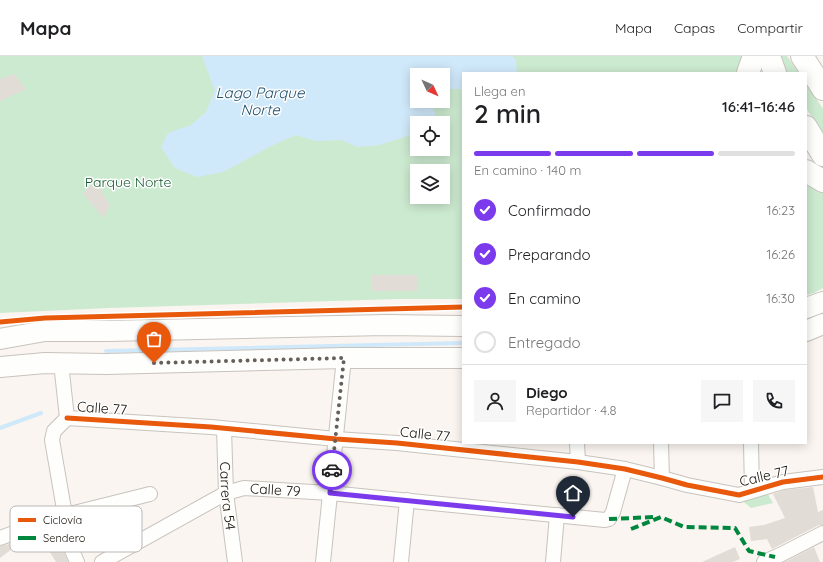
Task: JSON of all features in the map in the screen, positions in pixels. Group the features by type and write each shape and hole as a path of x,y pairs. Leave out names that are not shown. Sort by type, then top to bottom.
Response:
{"highway":[{"path":"748,72 754,56"},
{"path":"769,56 775,72"},
{"path":"802,56 823,89"},
{"path":"807,129 823,155"},
{"path":"807,172 823,182"}],"main road":[{"path":"807,308 823,302"},
{"path":"0,339 45,331 108,331 386,324 462,326"},
{"path":"807,331 823,324"},
{"path":"106,364 99,359 96,352 97,343 101,336 108,331"},
{"path":"0,367 45,363 106,364 344,358 462,358"}],"street":[{"path":"323,562 344,358"},
{"path":"60,506 52,440 54,431 67,418 61,363"},
{"name":"Calle 77","path":"67,418 397,443 578,462 625,469 686,485 739,495 783,482 823,477"},
{"name":"Carrera 54","path":"224,429 226,494 235,562"},
{"path":"577,444 578,462"},
{"path":"661,444 662,478"},
{"path":"750,444 752,490"},
{"name":"Calle 79","path":"142,540 226,494 244,488 330,493 605,520 609,519 613,512 625,469"},
{"path":"101,506 150,494"},
{"path":"401,562 407,500"},
{"path":"553,562 557,516"},
{"path":"764,562 823,532"},
{"path":"0,538 10,534"},
{"path":"74,552 77,562"},
{"name":"Calle 79","path":"102,562 120,552"}],"green space":[{"name":"Parque Norte","path":"0,56 743,56 736,72 462,72 462,299 398,299 0,313"},
{"path":"778,56 787,56 798,72 784,72"},
{"path":"807,85 823,109 823,134 807,110"},
{"path":"807,181 823,192 823,288 807,295"},
{"path":"765,489 773,503 751,508 740,499"}],"water":[{"name":"Lago Parque Norte","path":"202,56 512,56 516,60 517,72 462,72 462,90 450,89 450,68 410,68 410,108 432,108 436,116 410,116 410,135 379,145 357,147 342,140 316,141 296,135 271,146 223,172 197,177 175,168 161,147 168,133 191,125 206,112 215,91"}],"building":[{"path":"14,74 26,89 0,101 0,79"},
{"path":"95,181 110,205 103,218 83,193"},
{"path":"372,275 418,275 418,291 372,291"},
{"path":"813,487 818,512 823,510 823,525 819,525 772,549 767,539 751,541 749,527 764,525 785,518 773,494 785,490"},
{"path":"10,544 10,550 0,558 0,546"},
{"path":"735,547 740,559 733,562 702,562"},
{"path":"814,547 820,562 785,562"},
{"path":"50,552 64,552 68,562 56,562"}],"waterway":[{"path":"106,351 462,343"},
{"path":"0,428 41,413"}],"marked path":[{"path":"609,519 655,517"},
{"path":"631,529 661,517 684,527 735,528 749,551 775,557"}],"cycle path":[{"path":"0,322 45,318 462,307"},
{"path":"67,418 211,427 336,439 397,443 578,462 625,469 687,485 739,495 783,482 823,477"}],"way so far":[{"path":"154,363 344,358 332,470"}],"route":[{"path":"332,470 330,493 573,517"}]}
